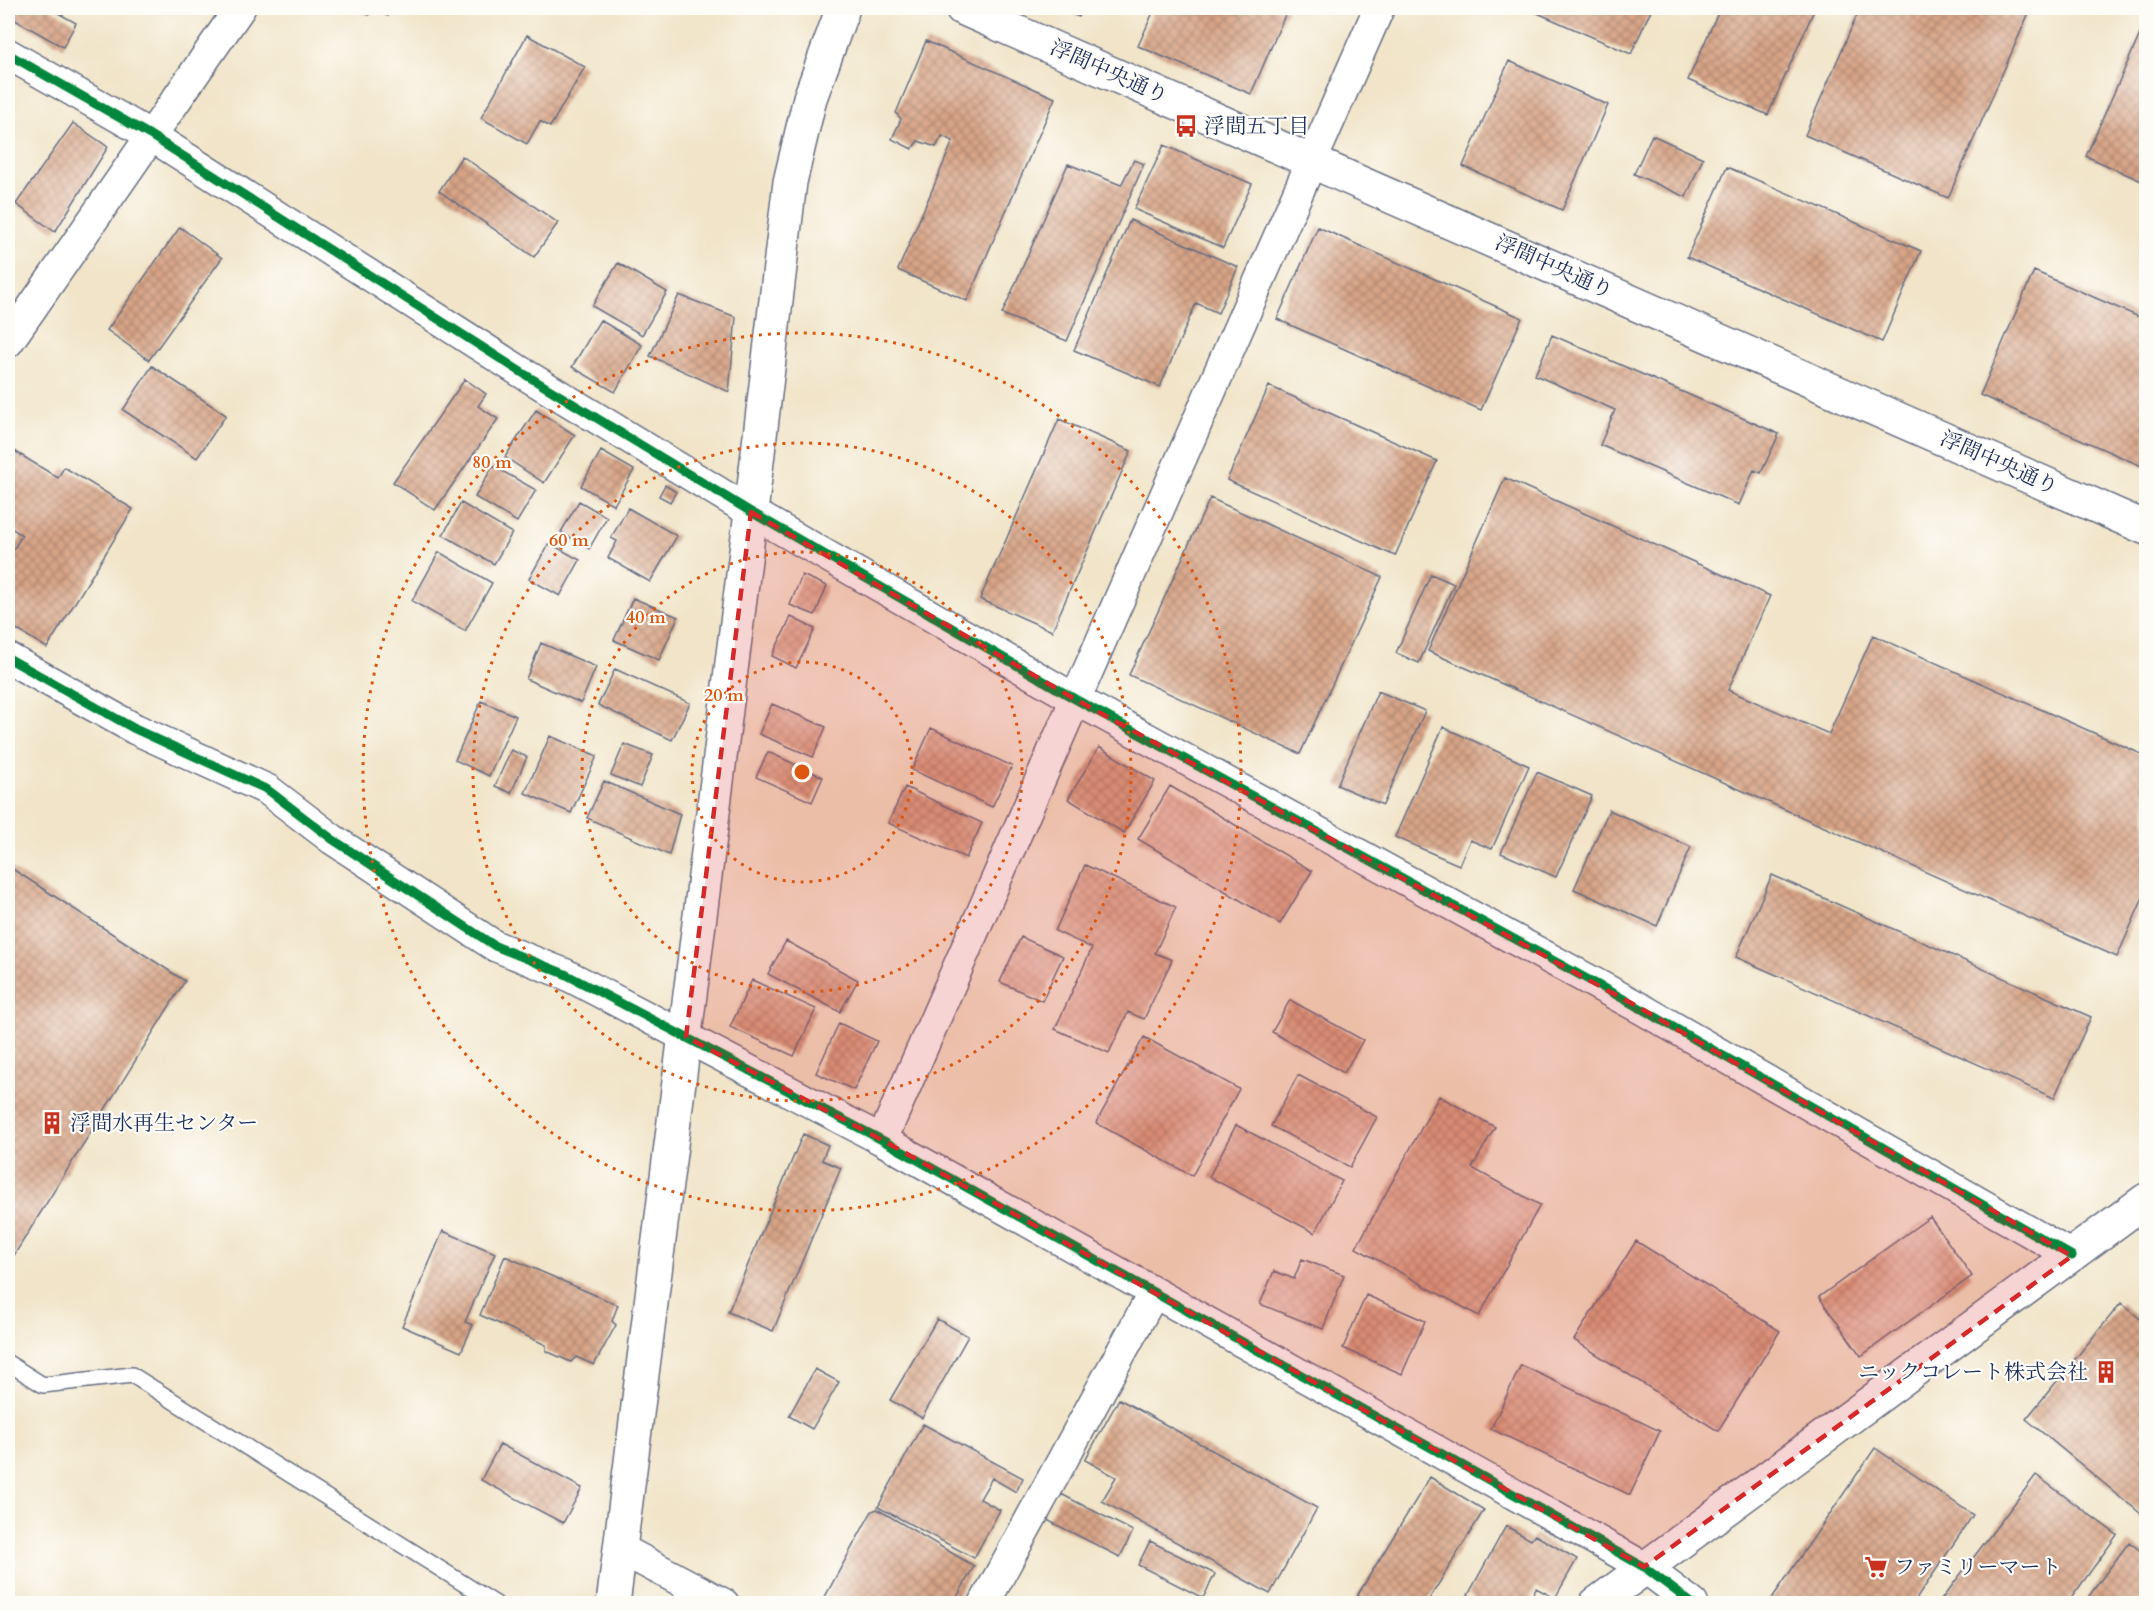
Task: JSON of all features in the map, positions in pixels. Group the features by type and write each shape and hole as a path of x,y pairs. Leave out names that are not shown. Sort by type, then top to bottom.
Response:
{"street":[{"path":"8,342 240,8"},
{"path":"613,1604 686,1037 790,182 810,98 843,8"},
{"name":"浮間中央通り","path":"962,8 2146,528"},
{"path":"882,1140 1379,8"},
{"path":"8,54 150,135 521,372 751,512 1076,699 1641,1008 2072,1256"},
{"path":"8,658 135,729 268,790 332,839 495,946 565,974 882,1140 1153,1294 1644,1567 1693,1604"},
{"path":"1596,1604 2146,1200"},
{"path":"984,1604 1153,1294"},
{"path":"619,1548 723,1604"}],"lane":[{"path":"8,1363 43,1385 132,1375 496,1604"}],"highlighted area":[{"path":"751,512 1075,699 1640,1008 2072,1256 1644,1567 882,1140 686,1037"}],"building":[{"path":"8,8 49,8 76,23 63,47 8,16"},
{"path":"356,8 373,8 369,15"},
{"path":"373,8 392,8 388,16"},
{"path":"1058,8 1083,8 1079,17"},
{"path":"1155,8 1288,8 1251,94 1138,46"},
{"path":"1526,8 1652,8 1631,54"},
{"path":"1720,8 1815,8 1768,115 1688,80"},
{"path":"1860,8 2031,8 1948,198 1805,135"},
{"path":"2146,24 2146,183 2086,156"},
{"path":"527,35 585,67 550,127 540,121 527,144 481,118"},
{"path":"926,41 1055,98 967,301 898,270 953,141 942,136 936,147 918,141 912,149 892,139 901,119 896,113"},
{"path":"1509,61 1608,105 1562,210 1463,166"},
{"path":"73,123 108,147 55,232 16,204"},
{"path":"1652,135 1703,158 1686,197 1634,174"},
{"path":"1164,145 1252,184 1223,248 1134,209"},
{"path":"462,156 558,223 534,257 439,191"},
{"path":"1134,160 1144,164 1067,341 1002,314 1068,164 1121,185"},
{"path":"1727,167 1921,251 1882,342 1687,257"},
{"path":"1130,220 1238,267 1218,313 1196,303 1160,387 1074,350"},
{"path":"180,227 222,258 149,360 107,330"},
{"path":"1318,227 1522,318 1481,410 1277,319"},
{"path":"618,263 667,292 642,335 592,306"},
{"path":"2034,271 2146,320 2146,468 1980,395"},
{"path":"679,295 736,317 729,392 650,356"},
{"path":"600,320 642,345 615,392 572,367"},
{"path":"1552,335 1779,434 1761,473 1754,470 1739,505 1600,445 1615,410 1535,375"},
{"path":"152,366 226,415 197,458 123,410"},
{"path":"465,379 486,394 478,406 498,419 435,510 393,482"},
{"path":"1269,386 1437,461 1395,556 1227,480"},
{"path":"536,410 575,435 544,483 505,457"},
{"path":"1059,419 1131,451 1052,631 980,599"},
{"path":"8,447 58,478 64,467 133,509 47,648 8,624 8,559 22,535 8,526"},
{"path":"601,451 634,470 614,505 581,486"},
{"path":"493,466 536,490 517,522 475,497"},
{"path":"1505,478 1770,596 1728,690 1829,734 1873,635 2146,756 2146,891 2117,957 1428,651"},
{"path":"665,485 676,492 670,502 659,496"},
{"path":"1210,498 1382,577 1300,754 1129,675"},
{"path":"579,501 607,517 589,549 561,532"},
{"path":"461,503 512,533 494,564 443,535"},
{"path":"628,508 677,536 650,582 608,558 617,541 611,538"},
{"path":"549,543 580,560 560,596 529,579"},
{"path":"439,552 492,583 465,631 412,601"},
{"path":"1431,574 1454,584 1419,663 1396,653"},
{"path":"802,575 827,586 815,615 790,605"},
{"path":"633,598 678,617 659,660 614,640"},
{"path":"791,617 815,629 796,668 772,656"},
{"path":"541,643 596,667 581,703 526,679"},
{"path":"615,669 690,703 672,740 598,705"},
{"path":"1378,691 1425,711 1383,805 1337,785"},
{"path":"481,701 516,716 489,776 455,760"},
{"path":"772,704 826,727 813,757 759,734"},
{"path":"1443,727 1529,766 1492,849 1470,840 1459,865 1395,837"},
{"path":"931,728 1012,766 992,807 912,770"},
{"path":"550,736 597,756 571,813 525,793"},
{"path":"624,744 653,755 640,787 611,775"},
{"path":"1099,747 1155,781 1124,833 1068,799"},
{"path":"511,750 527,757 511,793 495,786"},
{"path":"768,752 823,777 812,802 756,777"},
{"path":"1537,772 1592,796 1556,877 1501,853"},
{"path":"604,781 680,814 669,855 587,818"},
{"path":"1170,786 1312,871 1280,924 1138,839"},
{"path":"905,787 982,823 966,858 888,823"},
{"path":"1609,810 1691,847 1657,926 1574,889"},
{"path":"1085,865 1176,907 1155,953 1172,960 1144,1019 1128,1012 1109,1053 1055,1029 1092,948 1055,931"},
{"name":"浮間水再生センター","path":"8,866 185,981 8,1265"},
{"path":"1772,875 2091,1017 2054,1098 1736,957"},
{"path":"1021,937 1063,956 1042,1001 1000,982"},
{"path":"786,941 858,980 840,1012 768,974"},
{"path":"752,980 816,1009 794,1056 730,1027"},
{"path":"1290,1000 1363,1040 1344,1073 1272,1032"},
{"path":"839,1023 877,1041 854,1090 816,1073"},
{"path":"1144,1037 1239,1089 1192,1176 1096,1123"},
{"path":"1298,1075 1377,1117 1350,1167 1271,1126"},
{"path":"1439,1096 1495,1127 1472,1168 1540,1205 1479,1316 1356,1248"},
{"path":"1236,1125 1342,1181 1315,1233 1209,1177"},
{"path":"803,1134 828,1145 822,1160 841,1168 773,1331 728,1312"},
{"path":"1930,1217 1972,1276 1861,1356 1819,1297"},
{"path":"443,1231 495,1253 465,1322 473,1325 461,1352 402,1326"},
{"path":"1636,1241 1780,1331 1718,1431 1574,1340"},
{"path":"505,1256 618,1305 612,1321 616,1325 594,1365 576,1357 571,1362 546,1351 546,1345 480,1315"},
{"path":"1302,1259 1344,1275 1323,1329 1260,1304 1274,1271 1294,1279"},
{"path":"1366,1295 1425,1321 1402,1374 1343,1348"},
{"name":"ニックコレート株式会社","path":"2121,1303 2146,1324 2146,1518 2026,1419"},
{"path":"937,1319 968,1336 922,1418 890,1400"},
{"path":"1521,1365 1660,1431 1630,1495 1491,1429"},
{"path":"815,1369 839,1382 812,1429 789,1416"},
{"path":"1119,1399 1317,1508 1270,1594 1102,1501 1116,1477 1085,1460"},
{"path":"923,1424 1023,1478 1016,1492 992,1478 980,1499 1000,1510 974,1558 878,1507"},
{"path":"500,1444 582,1488 563,1523 481,1480"},
{"path":"1875,1448 1973,1515 1913,1604 1768,1604"},
{"path":"2036,1475 2117,1535 2067,1604 1938,1604"},
{"path":"1430,1477 1484,1510 1428,1601 1432,1604 1352,1604"},
{"path":"1061,1494 1133,1531 1120,1557 1047,1520"},
{"path":"877,1509 974,1566 953,1604 821,1604 872,1511"},
{"path":"1506,1526 1531,1540 1535,1535 1577,1559 1555,1598 1536,1588 1528,1604 1483,1604 1468,1595"},
{"path":"1150,1541 1215,1574 1203,1598 1138,1565"},
{"path":"2129,1542 2146,1555 2146,1604 2083,1604"}],"cycle path":[{"path":"8,54 150,135 521,372 751,512 1075,699 1640,1008 2072,1256"},
{"path":"8,658 135,729 268,790 332,839 495,946 565,974 882,1140 1644,1567 1693,1604"}],"place":[{"name":"浮間五丁目","path":"1186,126"},
{"name":"浮間水再生センター","path":"52,1123"},
{"name":"ニックコレート株式会社","path":"2106,1372"},
{"name":"ファミリーマート","path":"1876,1567"}]}
